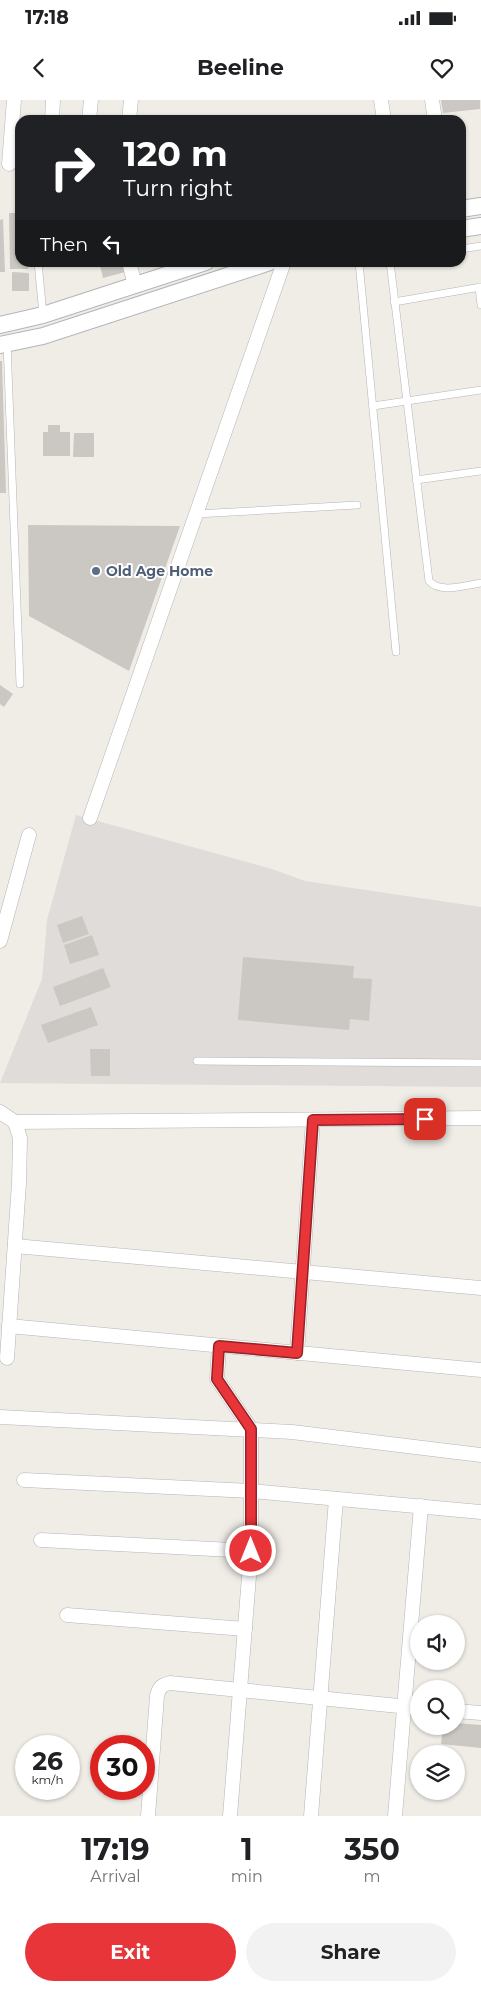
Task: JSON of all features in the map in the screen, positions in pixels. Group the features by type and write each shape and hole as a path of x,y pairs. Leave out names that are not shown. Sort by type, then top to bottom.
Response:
{"street":[{"path":"9,164 14,100"},
{"path":"52,115 53,100"},
{"path":"90,115 91,100"},
{"path":"130,115 131,100"},
{"path":"381,100 383,115"},
{"path":"432,100 434,115"},
{"path":"466,208 481,206"},
{"path":"466,228 481,226"},
{"path":"130,267 135,286"},
{"path":"191,267 43,315 3,324 3,344 43,336 255,267"},
{"path":"90,818 282,267"},
{"path":"0,941 29,835"},
{"path":"0,1112 15,1122 481,1118"},
{"path":"297,1353 313,1120"},
{"path":"7,1358 20,1138 15,1122"},
{"path":"15,1246 481,1288"},
{"path":"9,1326 481,1370"},
{"path":"219,1346 217,1379 251,1429 251,1551 230,1816"},
{"path":"0,1417 292,1432 481,1455"},
{"path":"24,1480 251,1491 481,1512"},
{"path":"310,1816 336,1499"},
{"path":"395,1816 420,1506"},
{"path":"41,1540 251,1551"},
{"path":"68,1615 245,1629"},
{"path":"148,1816 159,1689 163,1685 170,1684 410,1707"},
{"path":"465,1712 481,1713"}],"lane":[{"path":"466,248 481,246"},
{"path":"38,267 43,315"},
{"path":"359,267 396,652"},
{"path":"390,267 429,581 433,586 441,588 481,583"},
{"path":"394,302 480,287 481,305"},
{"path":"3,344 8,369 20,684"},
{"path":"0,374 8,369"},
{"path":"373,406 481,390"},
{"path":"416,480 481,471"},
{"path":"196,514 357,505"},
{"path":"197,1061 481,1063"}],"shaded area":[{"path":"76,815 272,869 305,881 481,907 481,1087 0,1083 42,979 47,920"}],"building":[{"path":"441,100 480,100 480,109 443,113"},
{"path":"9,213 15,213 15,267 28,267 28,269 10,269"},
{"path":"3,219 5,272 0,272 0,220"},
{"path":"100,267 128,267 129,271 103,278"},
{"path":"12,272 29,273 29,291 12,291"},
{"path":"0,361 2,361 6,493 0,493"},
{"path":"48,425 60,425 60,432 70,432 70,456 43,456 43,432 48,432"},
{"path":"74,433 94,433 94,457 73,457"},
{"name":"Old Age Home","path":"28,525 180,526 129,671 29,616"},
{"path":"0,685 13,694 4,707 0,704"},
{"path":"82,916 89,934 63,943 57,925"},
{"path":"92,935 99,955 70,964 64,945"},
{"path":"243,957 354,966 353,978 372,979 369,1021 350,1019 349,1030 238,1020"},
{"path":"103,968 111,987 60,1006 53,987"},
{"path":"91,1007 98,1025 48,1043 41,1025"},
{"path":"90,1049 110,1049 110,1076 91,1076"},
{"path":"465,1724 481,1725 481,1748 441,1744 442,1735 465,1735"}],"place":[{"name":"Old Age Home","path":"96,571"}],"route":[{"path":"251,1551 251,1429 217,1379 219,1346 297,1353 305,1209 313,1120 425,1119"}]}
